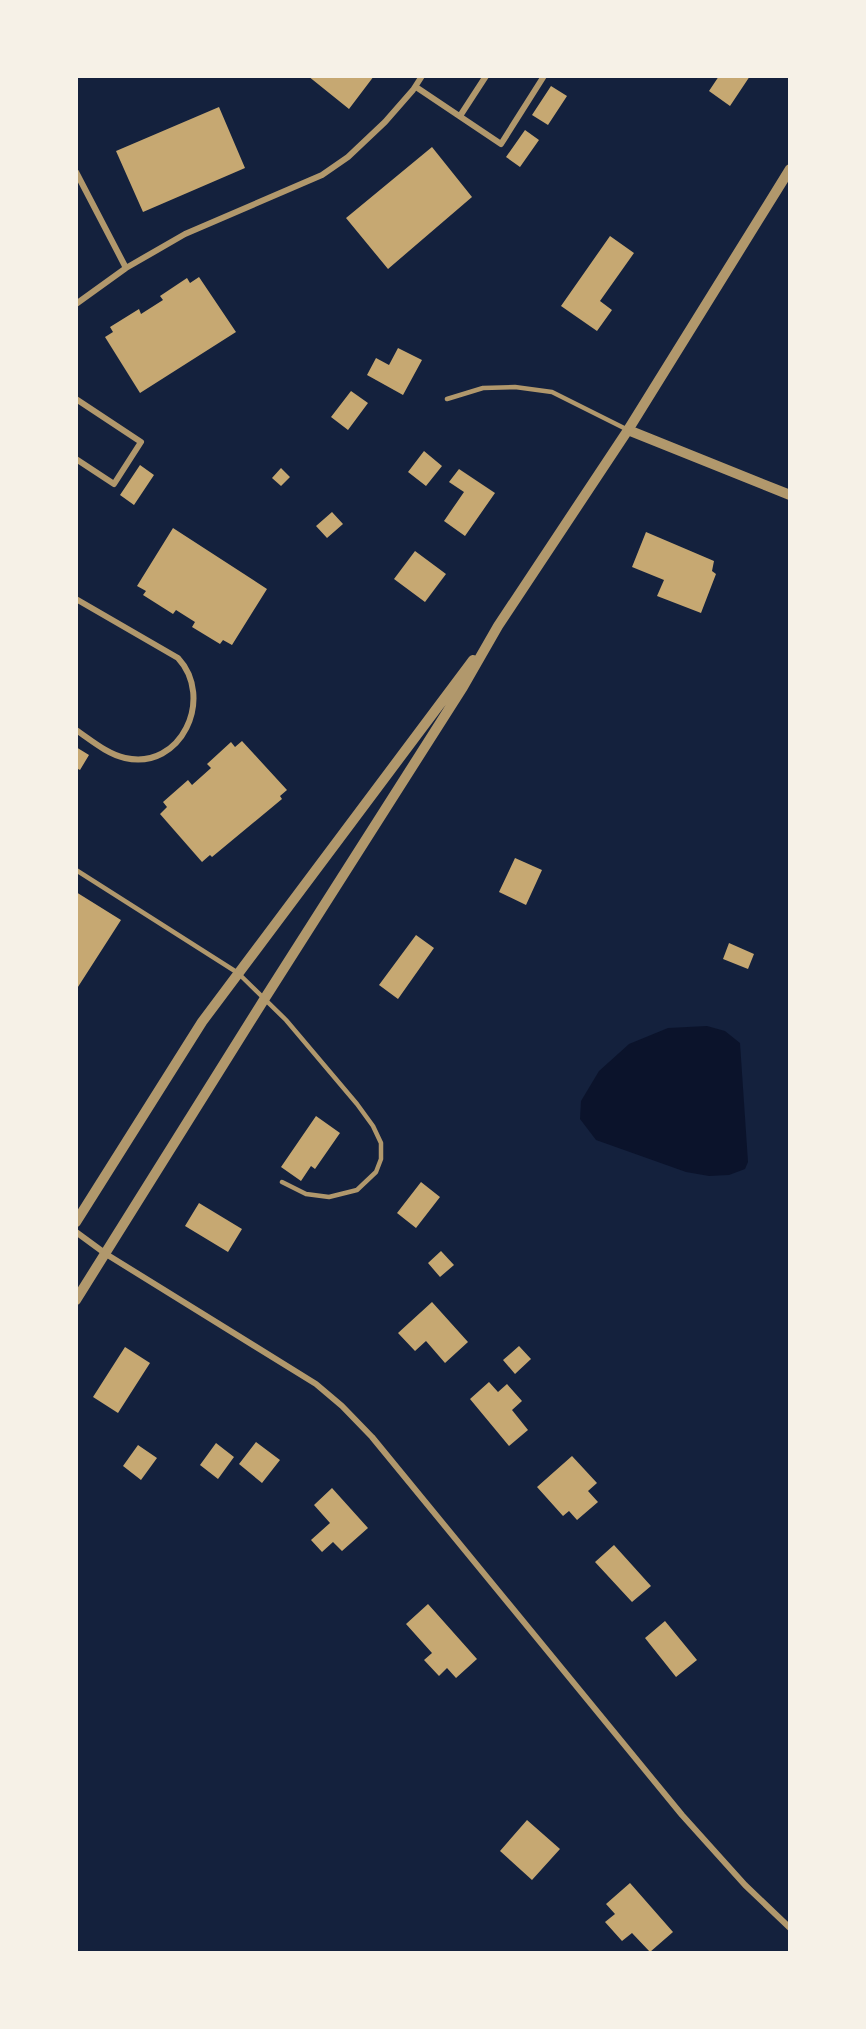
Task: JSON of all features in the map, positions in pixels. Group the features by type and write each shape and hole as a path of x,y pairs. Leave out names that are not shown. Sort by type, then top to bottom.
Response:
{"street":[{"path":"76,304 126,268 185,234 322,175 348,157 385,122 416,87 422,76"},
{"path":"460,116 486,76"},
{"path":"416,87 501,144 544,76"},
{"path":"76,1222 202,1022 498,626 628,430 789,169"},
{"path":"77,173 126,268"},
{"path":"76,399 141,442 114,484 76,459"},
{"path":"628,430 789,495"},
{"path":"76,599 178,658 186,666 194,693 194,710 187,730 159,755 141,759 126,759 113,754 76,730"},
{"path":"76,1300 457,697 498,626"},
{"path":"76,1232 106,1254 316,1384 342,1406 372,1437 682,1815 745,1885 789,1928"}],"lane":[{"path":"447,399 483,388 515,387 552,392 628,430"},
{"path":"76,870 238,973 286,1020 373,1126 381,1143 381,1159 376,1172 357,1190 329,1197 306,1194 282,1182"}],"water":[{"path":"707,1026 725,1031 740,1043 748,1162 745,1169 729,1175 709,1176 686,1172 596,1140 580,1119 581,1101 599,1071 629,1044 668,1028"}],"building":[{"path":"308,76 374,76 349,109"},
{"path":"719,76 750,76 730,106 709,91"},
{"path":"551,86 567,96 548,125 532,115"},
{"path":"219,107 245,168 143,212 116,151"},
{"path":"525,130 539,140 520,167 506,157"},
{"path":"432,147 472,197 388,269 346,218"},
{"path":"610,236 634,253 600,301 612,310 597,331 561,306"},
{"path":"199,277 236,332 140,393 105,337 113,332 110,327 139,309 141,314 163,300 160,296 187,278 190,283"},
{"path":"398,348 422,360 403,395 367,375 376,358 389,365"},
{"path":"351,391 368,403 348,430 331,417"},
{"path":"424,451 442,466 426,486 408,472"},
{"path":"140,465 154,475 134,505 120,495"},
{"path":"281,468 290,477 281,486 272,478"},
{"path":"459,469 495,493 465,536 444,521 464,492 449,482"},
{"path":"332,512 343,524 327,538 316,526"},
{"path":"173,528 267,589 232,645 223,640 220,644 192,627 195,622 176,610 173,614 143,595 146,591 137,586"},
{"path":"646,532 714,561 712,571 716,574 701,613 657,596 664,580 632,567"},
{"path":"415,551 446,574 425,602 394,579"},
{"path":"242,741 287,790 280,796 282,799 212,857 210,855 202,862 160,814 167,807 163,802 188,780 192,785 211,768 207,764 231,742 235,747"},
{"path":"76,747 89,755 80,770 76,768"},
{"path":"515,858 542,870 526,905 499,892"},
{"path":"76,892 121,920 76,990"},
{"path":"416,935 434,948 398,999 379,985"},
{"path":"729,943 754,954 748,969 723,959"},
{"path":"316,1116 340,1133 315,1169 311,1166 301,1181 281,1167"},
{"path":"421,1182 440,1197 416,1228 397,1213"},
{"path":"199,1203 242,1229 228,1252 185,1226"},
{"path":"441,1251 454,1265 440,1277 428,1263"},
{"path":"432,1302 468,1342 445,1363 426,1341 415,1351 398,1333"},
{"path":"519,1346 531,1359 515,1374 503,1360"},
{"path":"125,1347 150,1363 118,1413 93,1397"},
{"path":"489,1382 498,1392 507,1384 522,1401 512,1410 528,1430 509,1446 470,1399"},
{"path":"256,1442 280,1460 262,1483 239,1464"},
{"path":"216,1443 234,1457 218,1479 200,1465"},
{"path":"138,1445 157,1458 141,1480 123,1466"},
{"path":"572,1456 597,1483 588,1491 598,1502 577,1520 569,1511 563,1516 537,1487"},
{"path":"332,1488 368,1528 342,1551 333,1542 322,1552 311,1540 330,1523 314,1505"},
{"path":"614,1545 651,1586 632,1602 595,1562"},
{"path":"428,1604 477,1659 456,1678 447,1668 439,1676 424,1660 432,1653 406,1624"},
{"path":"665,1621 697,1660 676,1677 645,1638"},
{"path":"527,1820 560,1849 532,1880 500,1851"},
{"path":"630,1883 673,1932 650,1952 632,1933 622,1941 605,1922 615,1914 606,1904"}]}
